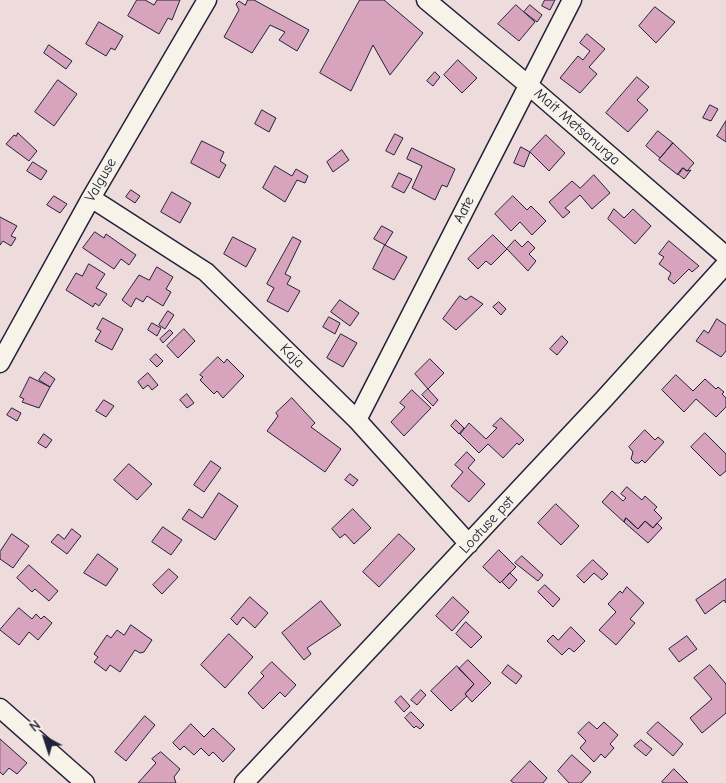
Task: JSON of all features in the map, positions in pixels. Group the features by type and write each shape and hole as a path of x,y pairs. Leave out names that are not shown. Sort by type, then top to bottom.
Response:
{"street":[{"name":"Valguse","path":"0,363 91,198 208,0"},
{"name":"Mait Metsanurga","path":"426,0 527,84 726,256"},
{"name":"Aate","path":"357,420 527,84 572,0"},
{"name":"Kaja","path":"91,198 206,272 357,420 469,544"},
{"name":"Lootuse pst","path":"244,783 469,544 726,264"},
{"path":"0,708 85,783"}],"building":[{"path":"137,0 145,0 154,5 157,0 180,0 172,20 168,18 159,34 128,16"},
{"path":"248,0 254,0 309,30 297,51 279,40 285,32 270,25 252,53 224,37 239,10 236,4 239,1 245,5"},
{"path":"360,0 384,0 423,33 390,75 373,45 351,91 320,73"},
{"path":"545,0 555,0 550,10 542,6"},
{"path":"516,5 535,22 519,41 498,24"},
{"path":"530,5 542,15 537,22 524,12"},
{"path":"655,7 675,22 656,43 639,26"},
{"path":"99,22 123,36 115,50 111,48 106,56 86,44"},
{"path":"587,34 605,49 589,67 597,74 580,93 560,78 578,56 583,60 590,51 580,43"},
{"path":"49,45 72,61 66,69 44,53"},
{"path":"458,60 477,78 462,93 444,75"},
{"path":"435,72 440,77 433,86 427,81"},
{"path":"637,77 649,87 637,100 648,110 628,132 606,113"},
{"path":"58,80 77,94 54,126 35,112"},
{"path":"710,105 718,109 711,121 703,118"},
{"path":"262,110 276,118 269,132 255,124"},
{"path":"726,121 726,142 717,136"},
{"path":"658,131 673,143 660,158 646,146"},
{"path":"18,133 37,151 29,161 6,144"},
{"path":"395,134 403,138 394,155 386,151"},
{"path":"546,135 565,153 549,171 530,152"},
{"path":"202,141 224,152 220,161 226,165 219,178 191,163"},
{"path":"673,143 694,163 687,171 683,168 678,175 659,160"},
{"path":"521,147 530,152 524,167 514,163"},
{"path":"412,148 455,169 447,187 442,185 435,200 412,188 422,166 407,159"},
{"path":"342,150 349,160 333,172 327,162"},
{"path":"33,162 47,171 41,180 27,171"},
{"path":"275,166 292,176 296,169 308,176 305,183 297,180 285,202 263,188"},
{"path":"683,168 687,171 691,170 684,179 678,174"},
{"path":"399,173 412,179 404,193 392,187"},
{"path":"594,175 610,193 592,209 580,195 565,208 570,212 563,218 549,202 572,181 580,188"},
{"path":"131,190 140,196 135,203 126,197"},
{"path":"172,192 191,203 180,223 161,212"},
{"path":"54,196 67,204 60,213 47,205"},
{"path":"513,196 527,210 531,206 546,221 532,235 520,222 511,231 495,214"},
{"path":"614,209 624,218 633,209 651,226 635,244 608,219"},
{"path":"0,217 17,226 11,236 16,238 11,246 3,241 0,245"},
{"path":"382,226 393,232 385,245 374,239"},
{"path":"95,232 104,238 106,234 136,255 129,265 121,259 114,269 83,248"},
{"path":"493,235 507,249 491,265 486,261 478,269 468,259"},
{"path":"233,237 256,249 246,267 224,254"},
{"path":"293,237 301,241 285,274 291,277 287,284 300,291 288,312 267,301 274,288 267,284"},
{"path":"515,240 522,247 528,241 535,248 529,254 536,261 528,271 507,249"},
{"path":"669,241 699,266 692,272 689,269 674,284 668,279 671,273 659,264 664,257 659,254"},
{"path":"385,245 407,257 394,280 373,269"},
{"path":"89,264 105,274 96,288 107,294 99,306 95,303 93,307 66,290 76,273 82,276"},
{"path":"157,267 173,277 166,289 171,292 163,306 147,296 143,302 136,298 131,307 122,300 139,275 149,280"},
{"path":"460,296 466,300 471,296 483,304 456,330 443,319"},
{"path":"340,300 359,313 350,326 331,312"},
{"path":"499,302 506,309 501,315 493,307"},
{"path":"168,311 174,315 165,329 159,325"},
{"path":"329,317 340,323 335,334 323,327"},
{"path":"103,318 123,329 112,350 95,341 101,331 97,329"},
{"path":"717,319 726,325 726,351 721,357 696,341 704,330 708,333"},
{"path":"152,323 161,328 157,336 148,330"},
{"path":"184,329 195,341 178,358 167,346"},
{"path":"170,330 173,333 163,343 160,339"},
{"path":"341,334 357,343 343,367 327,358"},
{"path":"562,336 568,342 557,355 550,349"},
{"path":"156,354 163,361 157,367 150,360"},
{"path":"218,357 224,363 227,359 244,376 223,398 217,391 214,394 200,380 203,377 200,375"},
{"path":"430,359 444,373 428,389 415,374"},
{"path":"45,372 55,379 50,387 39,380"},
{"path":"148,373 158,385 152,390 148,385 143,389 138,382"},
{"path":"676,375 693,391 705,379 716,389 718,387 724,392 722,394 726,398 726,407 716,417 696,399 684,412 662,390"},
{"path":"30,377 50,387 39,408 22,402 24,399 20,397"},
{"path":"428,389 438,400 433,406 422,395"},
{"path":"412,390 431,408 404,436 391,422 405,407 400,403"},
{"path":"187,394 194,403 187,408 180,400"},
{"path":"292,398 315,423 311,427 341,449 325,472 267,431 278,416 276,413"},
{"path":"104,400 114,406 106,417 96,411"},
{"path":"12,408 21,413 17,421 7,415"},
{"path":"501,418 524,440 519,445 517,443 503,458 488,444 479,453 460,434 469,423 486,439 497,428 493,426"},
{"path":"456,420 464,428 459,434 451,426"},
{"path":"645,430 655,440 658,437 664,442 645,463 642,460 639,463 635,463 631,459 633,452 629,447"},
{"path":"705,433 726,454 726,471 720,476 691,447"},
{"path":"44,434 52,440 46,448 38,443"},
{"path":"467,452 475,460 468,468 485,484 469,502 451,486 463,472 455,465"},
{"path":"211,461 221,468 204,492 194,485"},
{"path":"129,464 152,484 137,500 114,480"},
{"path":"350,474 358,480 353,486 345,480"},
{"path":"627,487 642,500 645,496 657,507 654,510 662,518 653,528 645,521 638,529 626,518 624,522 602,502 612,491 623,501 626,498 621,494"},
{"path":"219,493 238,506 215,540 182,519 189,509 202,518"},
{"path":"556,504 579,526 561,545 538,523"},
{"path":"353,509 371,528 354,544 345,534 340,538 332,529"},
{"path":"626,518 638,529 645,521 653,528 657,523 662,528 648,543 624,522"},
{"path":"163,527 182,540 171,555 152,542"},
{"path":"72,529 81,536 67,554 51,542 58,534 64,539"},
{"path":"12,534 29,546 13,568 0,559 0,552"},
{"path":"399,534 415,549 379,587 363,572"},
{"path":"499,550 516,567 500,583 483,567"},
{"path":"98,554 118,569 106,586 84,573"},
{"path":"522,556 543,575 538,581 515,563"},
{"path":"593,560 608,574 602,580 594,573 584,583 577,576"},
{"path":"29,565 58,591 49,601 35,589 32,592 17,578"},
{"path":"169,569 178,577 162,594 153,585"},
{"path":"510,573 517,580 509,589 502,582"},
{"path":"726,579 726,603 724,600 705,614 696,600"},
{"path":"545,585 560,599 553,607 538,592"},
{"path":"627,587 644,603 630,619 635,623 616,645 599,630 616,612 608,604 620,591 622,593"},
{"path":"250,597 268,613 255,628 243,617 237,625 231,619"},
{"path":"453,597 469,612 452,631 436,616"},
{"path":"321,601 341,625 307,648 311,654 304,660 282,633"},
{"path":"19,608 32,619 36,614 41,619 44,616 52,623 38,640 29,632 19,645 0,630"},
{"path":"466,622 482,637 471,648 456,634"},
{"path":"131,625 152,640 144,652 140,653 135,650 120,672 110,665 106,671 94,662 98,657 94,654 107,635 111,638 117,630 124,635"},
{"path":"571,627 585,641 574,652 569,648 562,655 547,641 553,635 558,640"},
{"path":"229,634 253,657 225,688 201,665"},
{"path":"687,636 697,649 679,662 669,649"},
{"path":"468,660 491,683 472,702 465,694 474,684 459,669"},
{"path":"272,662 296,685 285,697 280,692 263,709 248,693 264,676 261,673"},
{"path":"508,665 522,676 516,684 502,673"},
{"path":"710,665 726,684 726,713 702,733 690,718 712,699 694,678"},
{"path":"457,666 474,684 465,694 467,696 451,711 431,691"},
{"path":"421,690 426,695 417,705 411,700"},
{"path":"401,696 410,706 404,712 395,702"},
{"path":"411,712 424,725 420,729 416,726 414,728 405,718"},
{"path":"145,716 155,725 126,761 115,752"},
{"path":"589,722 597,729 604,722 618,735 610,744 614,748 605,758 601,754 594,762 580,748 586,741 578,733"},
{"path":"658,722 683,744 673,756 647,733"},
{"path":"191,724 204,737 213,728 235,749 223,762 213,752 209,756 201,748 194,755 184,746 180,750 173,743"},
{"path":"0,739 27,763 17,774 9,768 3,775 0,772"},
{"path":"641,740 652,749 646,756 634,746"},
{"path":"161,752 180,769 174,777 176,783 138,783 156,763 152,759"},
{"path":"572,755 591,772 581,783 569,783 558,771"},
{"path":"530,761 547,778 543,783 514,783 511,781"},
{"path":"674,769 688,783 662,782"}]}
